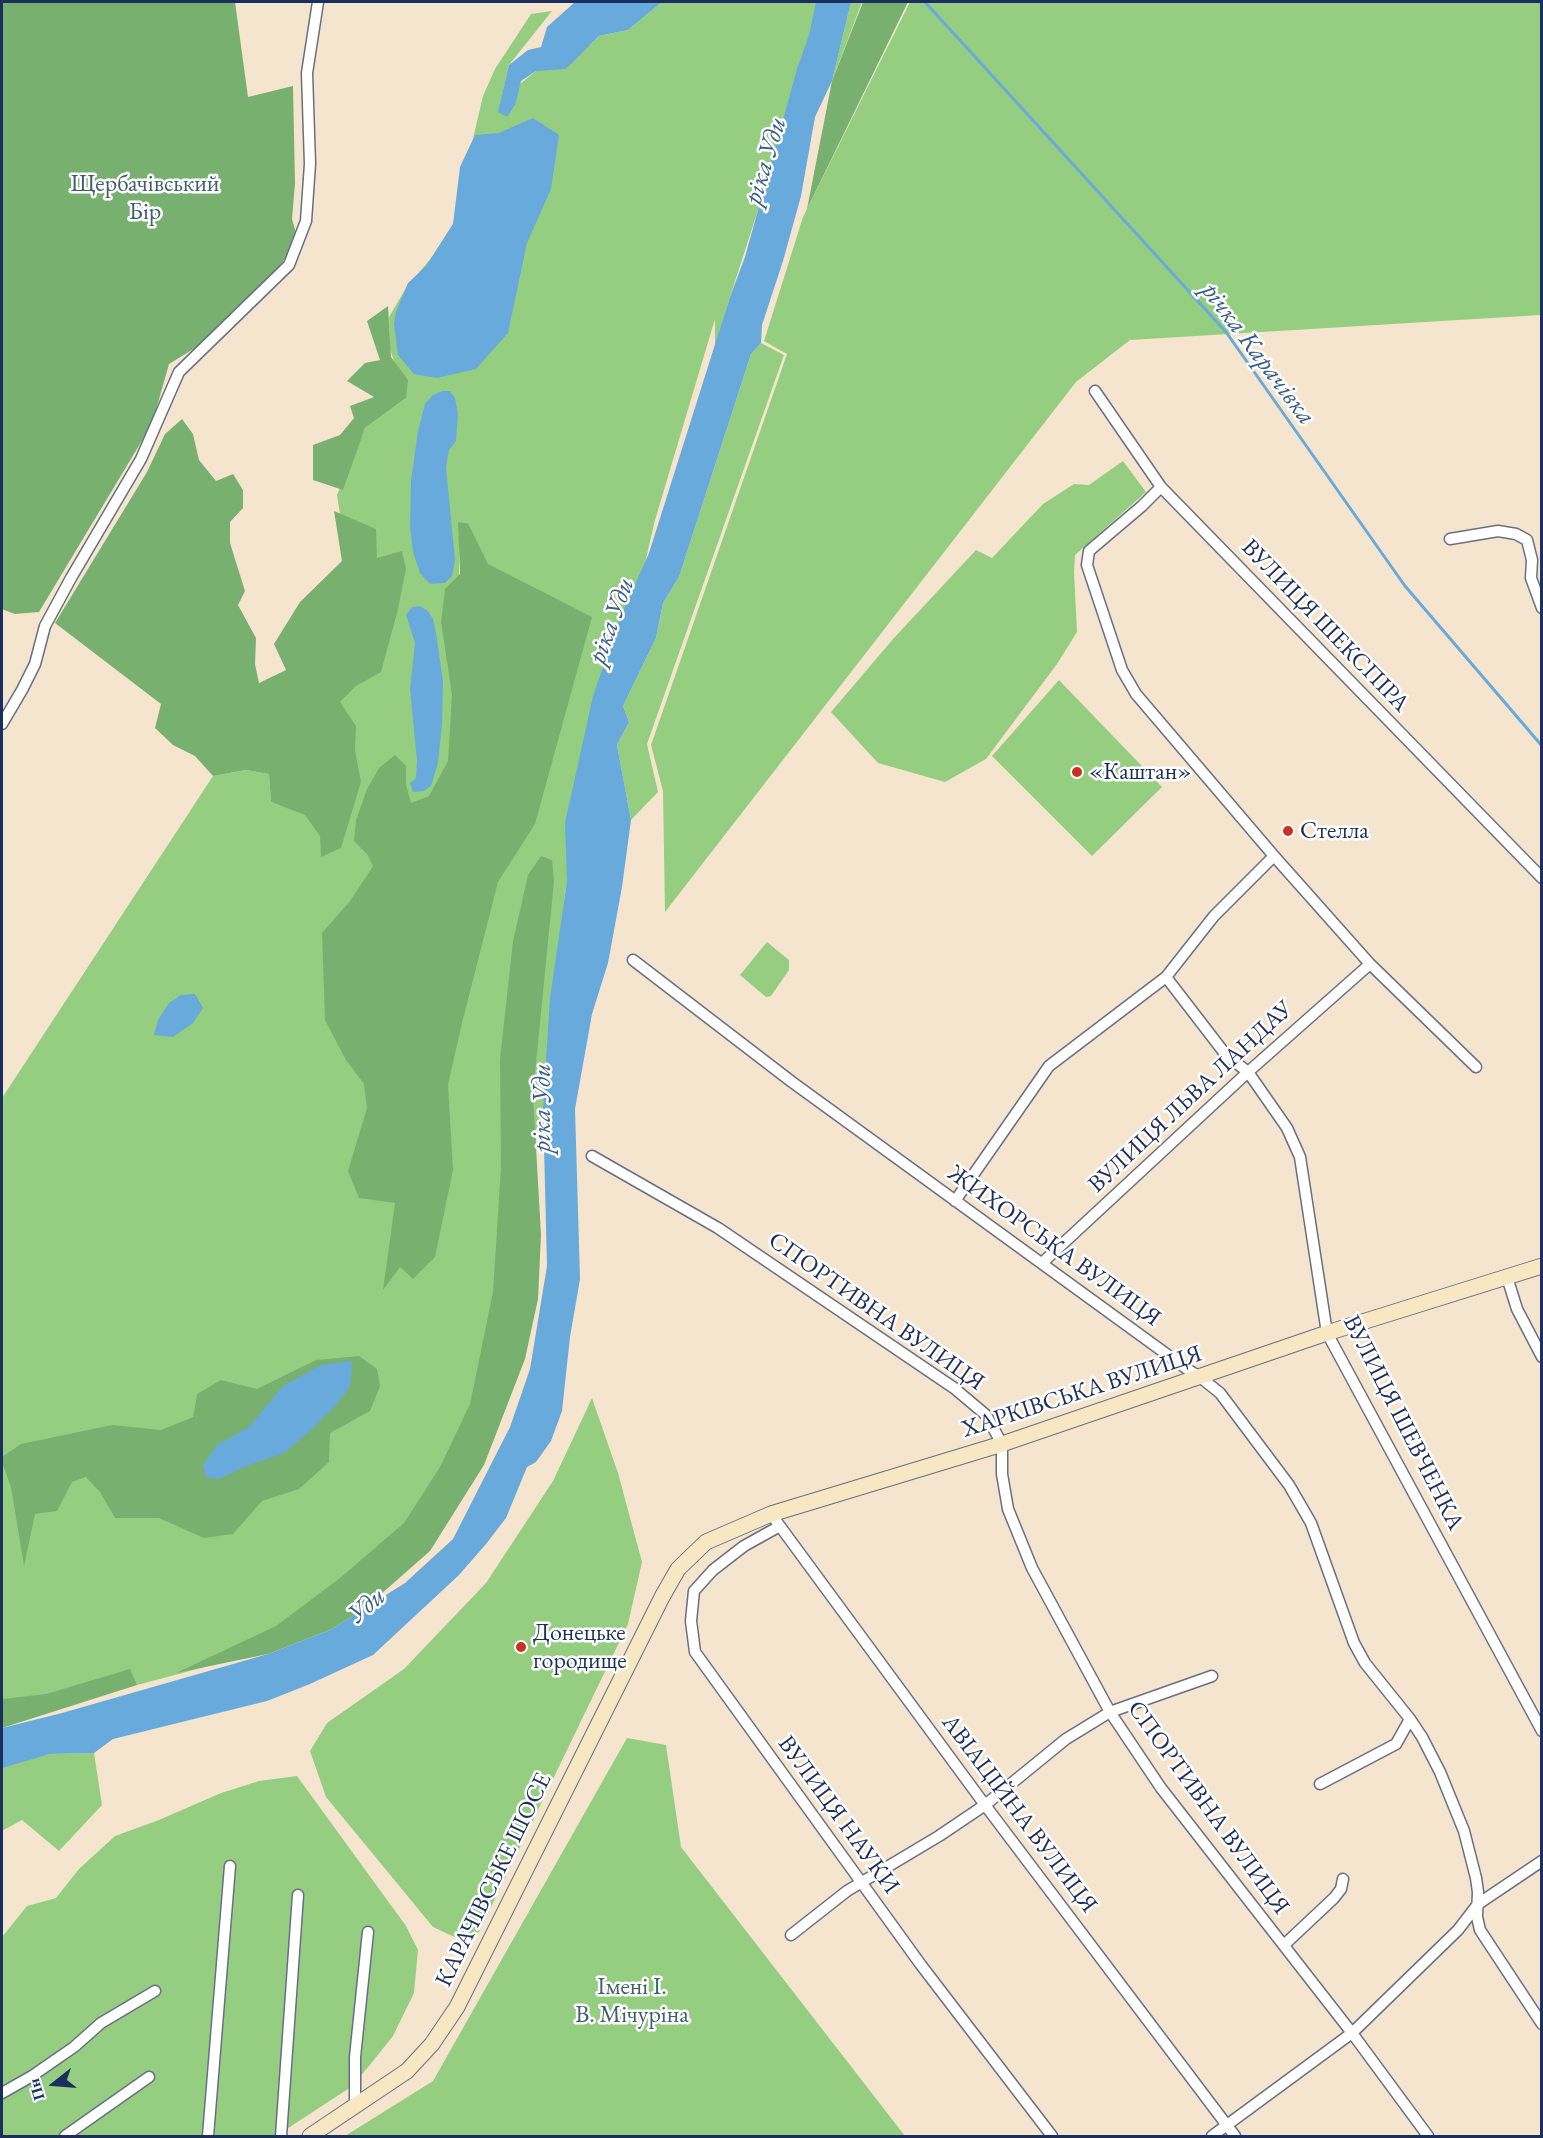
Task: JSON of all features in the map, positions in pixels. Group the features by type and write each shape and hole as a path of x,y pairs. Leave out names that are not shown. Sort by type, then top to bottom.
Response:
{"main road":[{"name":"ХАРКІВСЬКА ВУЛИЦЯ","path":"662,1597 678,1569 706,1542 1327,1333 1542,1266"},
{"name":"КАРАЧІВСЬКЕ ШОСЕ","path":"310,2136 407,2071 432,2044 457,2007 662,1597"}],"street":[{"path":"2,724 35,664 45,626 141,459 179,372 289,265 306,221 310,164 307,73 318,2"},
{"name":"ВУЛИЦЯ ШЕКСПІРА","path":"1095,391 1161,487 1542,878"},
{"path":"1161,487 1089,551 1087,565 1122,670 1136,694 1274,856 1370,964 1476,1067"},
{"path":"1450,539 1498,531 1516,534 1527,540 1532,560 1532,578 1542,608"},
{"path":"955,1201 1049,1066 1166,977 1214,916 1274,856"},
{"name":"ЖИХОРСЬКА ВУЛИЦЯ","path":"633,960 783,1075 1220,1393 1290,1485 1311,1523 1354,1643 1365,1663 1410,1719 1440,1772 1464,1831 1476,1878 1477,1917 1480,1930 1542,2024"},
{"name":"ВУЛИЦЯ ЛЬВА ЛАНДАУ","path":"1042,1263 1248,1072 1370,964"},
{"name":"ВУЛИЦЯ ШЕВЧЕНКА","path":"1166,977 1226,1055 1248,1072 1287,1128 1300,1157 1327,1333 1540,1724"},
{"name":"СПОРТИВНА ВУЛИЦЯ","path":"592,1155 718,1228 954,1388 986,1415 1002,1444 1002,1474 1008,1509 1032,1568 1110,1712 1161,1788 1352,2032 1428,2136"},
{"path":"1507,1277 1517,1309 1542,1358"},
{"name":"АВІАЦІЙНА ВУЛИЦЯ","path":"776,1520 985,1805 1235,2136"},
{"name":"ВУЛИЦЯ НАУКИ","path":"776,1520 713,1570 694,1591 691,1621 695,1652 921,1965 1052,2136"},
{"path":"791,1935 848,1891 985,1805 1066,1739 1110,1712 1212,1676"},
{"path":"1320,1784 1396,1744 1410,1719"},
{"path":"1212,2136 1352,2032 1458,1930 1478,1904 1542,1861"},
{"path":"208,2136 230,1866"},
{"path":"1284,1945 1334,1898 1341,1888 1343,1879"},
{"path":"282,2136 298,1894"},
{"path":"355,2107 355,2057 368,1932"},
{"path":"2,2093 32,2076 74,2047 101,2023 155,1991"},
{"path":"65,2136 149,2077"}],"green space":[{"name":"Щербачівський Бір","path":"2,2 235,2 248,97 293,86 295,183 292,219 298,240 276,271 200,345 169,364 152,424 39,612 15,614 2,608"},
{"path":"662,2 817,2 814,30 789,102 715,346 715,319 655,520 645,563 612,641 565,894 543,1107 477,1415 392,1549 269,1650 137,1685 2,1711 2,1098 213,776 246,770 269,774 271,802 305,814 347,524 340,514 337,495 365,428 406,398 390,349 389,317 406,288 432,257 453,224 483,96 495,69 531,14 552,11 509,65 499,110 520,84 536,71 590,45 599,36 628,30","holes":["459,522 468,523 487,564 459,575"]},
{"path":"851,2 862,2 832,81"},
{"path":"863,2 908,2 807,209 832,81"},
{"path":"910,2 1541,2 1541,315 1130,340 1076,382 665,912 663,791 651,745 787,354 764,341 803,217"},
{"path":"388,306 391,357 408,380 406,398 365,428 343,490 313,480 313,445 340,435 354,418 350,406 374,397 347,381 365,363 380,360 367,321"},
{"path":"761,343 784,355 647,744 658,792 631,820 617,745 629,722 623,706 656,638 663,603 679,577 751,354"},
{"path":"182,419 193,434 199,460 216,481 233,474 243,490 243,508 230,522 230,543 245,591 238,605 256,638 255,664 259,683 286,670 274,644 300,602 342,561 334,511 376,529 377,558 402,551 406,569 381,672 356,686 340,702 356,726 355,750 361,782 341,848 321,857 320,836 305,815 271,802 269,774 246,770 213,776 195,756 173,745 155,728 161,704 55,623 147,472 165,434"},
{"path":"1123,461 1146,492 1075,555 1077,632 1057,664 986,759 945,782 878,763 831,712 893,639 976,550 992,558 1043,504 1074,484 1089,485"},
{"path":"458,522 468,523 488,564 592,617 535,824 498,882 462,1023 448,1085 453,1170 435,1257 413,1279 400,1267 383,1290 395,1203 359,1198 348,1171 367,1108 364,1084 346,1060 325,1020 322,933 350,901 373,866 367,854 354,841 356,820 367,789 379,768 395,755 406,766 406,785 411,803 429,796 448,761 452,695 441,622 445,589 460,574"},
{"name":"«Каштан»","path":"1059,680 1162,787 1092,856 992,756"},
{"path":"541,856 552,860 554,881 533,1094 541,1235 538,1299 525,1359 484,1465 430,1551 364,1609 330,1630 268,1654 176,1673 276,1626 340,1578 404,1523 440,1467 470,1404 493,1292 501,1167 500,1059 513,941 528,875"},
{"path":"767,942 789,960 789,970 771,996 766,997 740,975"},
{"path":"359,1356 377,1369 380,1386 370,1411 330,1433 329,1462 299,1489 262,1501 233,1534 204,1538 159,1518 115,1518 100,1492 86,1477 72,1482 57,1511 35,1514 24,1566 11,1487 2,1462 2,1457 21,1444 112,1425 161,1430 193,1417 197,1394 221,1380 257,1389 316,1360"},
{"name":"Донецьке городище","path":"592,1398 618,1473 642,1562 628,1624 479,1932 459,1939 433,1927 326,1797 310,1751 327,1723 404,1669 486,1583 553,1481"},
{"path":"130,1669 137,1685 2,1728 2,1699 46,1694"},
{"name":"Імені І. В. Мічуріна","path":"627,1738 666,1745 681,1847 905,2136 345,2136 433,2081"},
{"path":"94,1753 102,1805 59,1851 22,1820 2,1831 2,1766 50,1754"},
{"path":"297,1776 406,1926 418,1950 414,1993 393,2036 369,2066 351,2087 276,2136 2,2136 2,1937 27,1906 56,1898 79,1869 115,1836 221,1793 259,1781"}],"water":[{"path":"575,2 662,2 628,30 599,36 566,69 536,71 521,81 515,105 507,117 498,112 509,65 528,50 541,47 547,27"},
{"path":"816,2 851,2 832,81 815,117 801,196 762,325 761,343 751,354 679,577 663,603 656,638 623,706 629,722 617,745 631,820 608,963 592,1014 575,1109 580,1279 570,1337 562,1411 551,1441 536,1462 527,1467 506,1518 486,1544 459,1575 373,1655 267,1701 113,1739 94,1753 50,1754 2,1768 2,1728 268,1654 330,1630 405,1583 453,1539 510,1427 530,1369 547,1266 543,1107 550,998 567,881 565,823 593,696 620,618 649,553 730,297 745,257 797,69 809,35"},
{"path":"533,118 559,135 551,189 527,243 508,333 476,369 437,378 414,374 398,355 394,324 396,312 408,283 426,266 453,224 460,167 475,135 499,133"},
{"path":"442,391 450,391 455,398 458,413 456,441 449,450 446,467 455,560 452,576 445,583 430,584 420,573 413,552 410,527 411,480 418,431 425,404 433,395"},
{"path":"420,606 428,611 433,619 437,639 443,682 442,724 438,763 431,786 424,791 413,792 410,783 416,778 417,761 410,689 415,643 406,615 412,607"},
{"path":"195,994 203,1008 193,1023 173,1037 154,1035 158,1020 169,1003 181,995"},
{"path":"352,1361 350,1387 310,1431 284,1453 249,1465 219,1479 206,1477 203,1465 217,1445 249,1427 283,1386 321,1365"}],"waterway":[{"name":"річка Карачівка","path":"925,2 1226,332 1405,586 1542,746"}],"place":[{"name":"«Каштан»","path":"1077,772"},
{"name":"Стелла","path":"1288,831"},
{"name":"Донецьке городище","path":"521,1647"}],"water label":[{"name":"ріка Уди","path":"766,161"},
{"name":"ріка Уди","path":"612,621"},
{"name":"ріка Уди","path":"543,1108"},
{"name":"Уди","path":"367,1606"}]}
